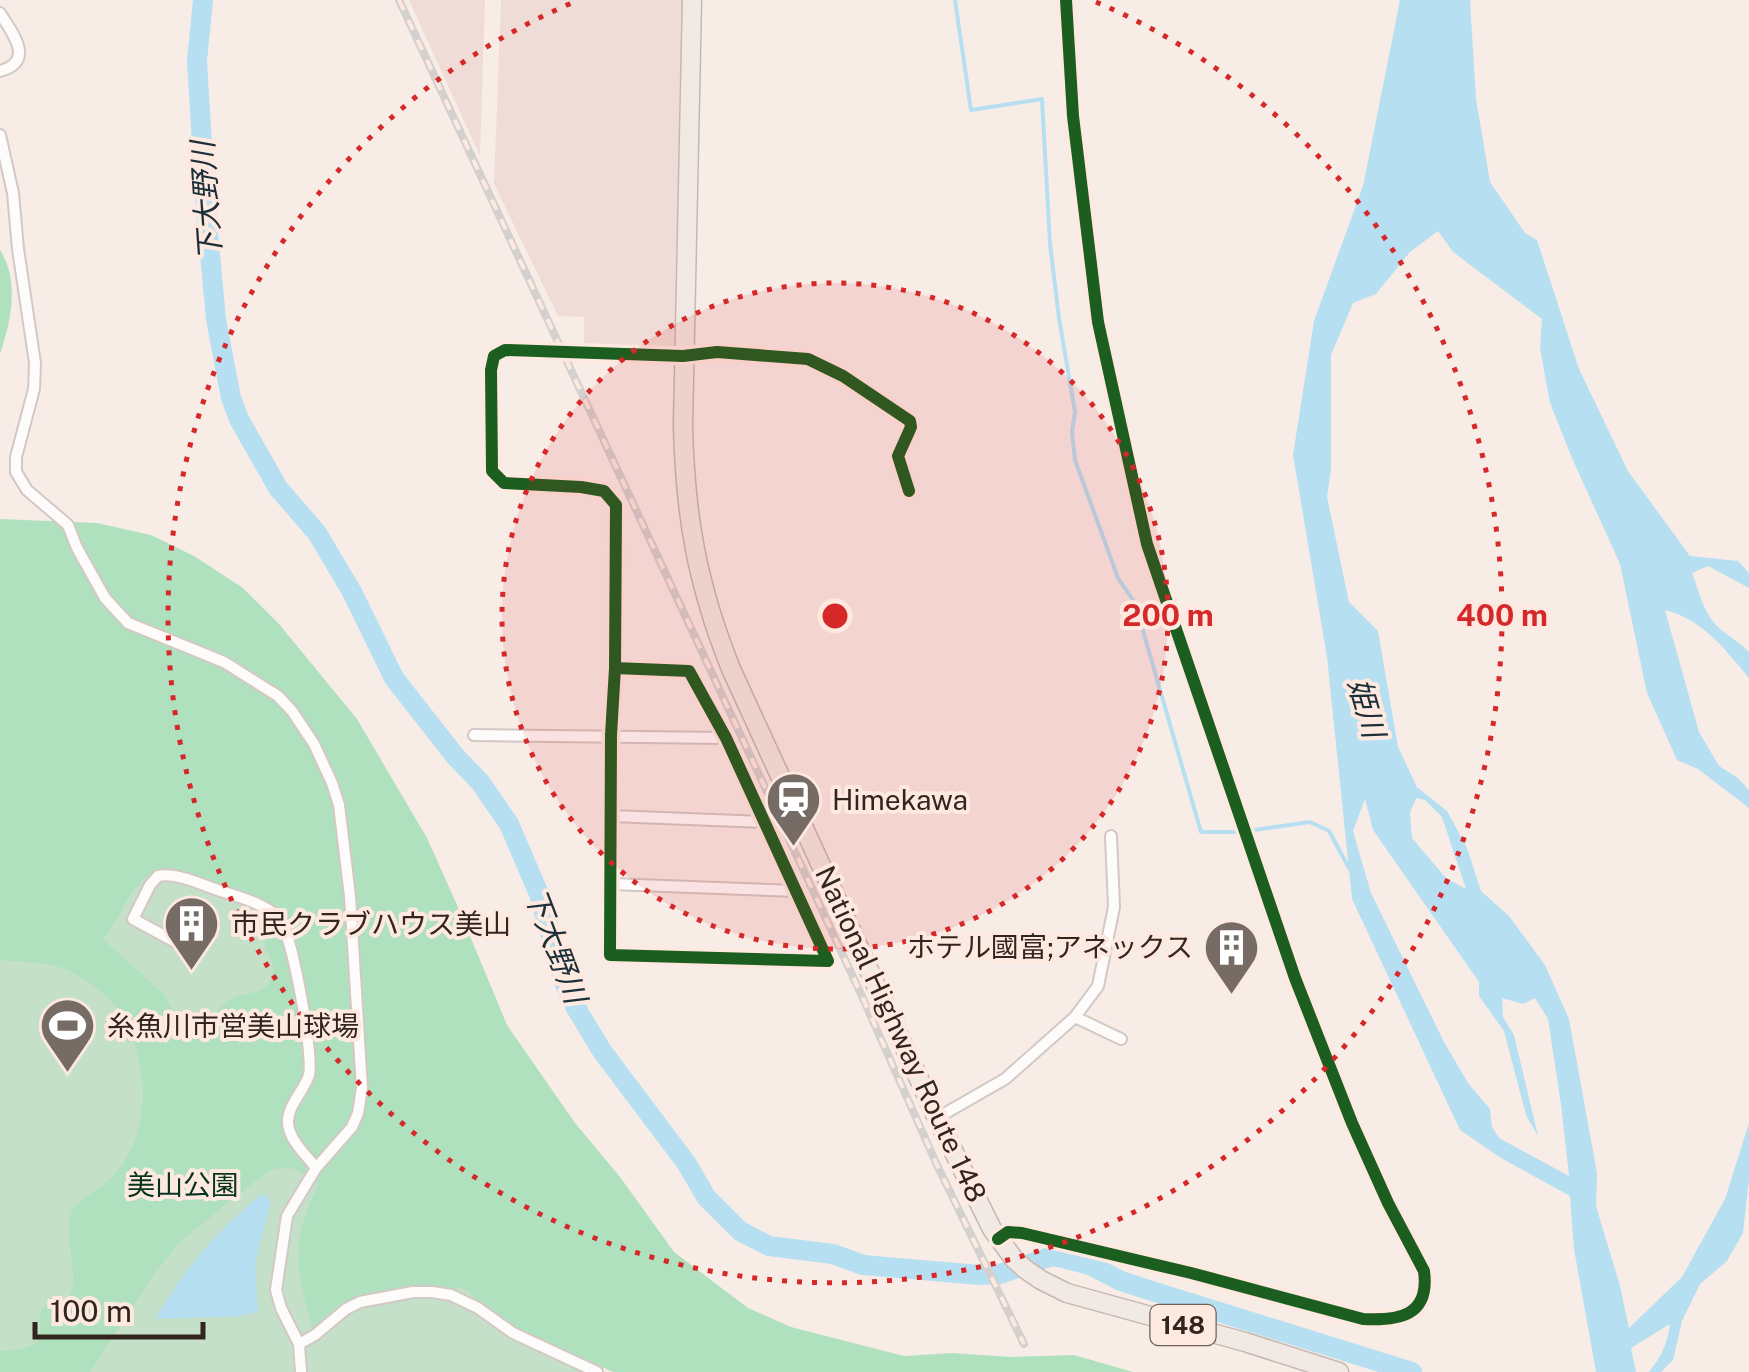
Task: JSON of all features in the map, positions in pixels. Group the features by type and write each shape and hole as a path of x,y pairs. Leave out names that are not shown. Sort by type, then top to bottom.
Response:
{"highway":[{"name":"National Highway Route 148","path":"692,0 683,356 688,518 704,590 731,669 937,1118 998,1239 1030,1273 1066,1293 1339,1372"}],"street":[{"path":"998,1239 1008,1232 1022,1233 1363,1318 1386,1320 1410,1313 1424,1296 1426,1282 1352,1122 1295,978 1147,544 1096,304 1073,116 1066,0"},
{"path":"0,13 18,42 20,53 17,62 0,71"},
{"path":"0,134 35,363 34,389 16,457 16,472 28,490 68,526 105,598 128,623 224,662 278,696 292,710 314,744 336,794 352,915 362,1088 352,1127 316,1168 287,1216 276,1290 299,1344 301,1372"},
{"path":"615,668 689,671 726,738 828,961 610,955 616,505 604,490 504,483 492,470 490,370 494,356 505,350 683,356 717,352 808,359 843,376 910,422 898,456 909,490"},
{"path":"474,735 726,738"},
{"path":"612,816 765,822"},
{"path":"937,1118 1005,1079 1075,1018 1098,986 1113,921 1112,836"},
{"path":"180,945 133,919 158,876 174,876 240,898 269,910 282,923 294,962 310,1073 288,1123 293,1138 316,1168"},
{"path":"611,884 796,891"},
{"path":"1075,1018 1121,1040"},
{"path":"299,1344 360,1302 432,1292 452,1295 513,1333 597,1372"}],"shaded area":[{"path":"409,0 485,0 480,156"},
{"path":"501,0 683,0 675,350 584,345 584,317 558,316 494,184"}],"green space":[{"path":"0,250 12,288 0,354"},
{"path":"0,519 97,523 151,535 194,556 243,588 279,624 357,719 427,838 507,1025 575,1123 674,1252 748,1308 791,1327 904,1356 1074,1355 1133,1372 613,1372 511,1327 459,1287 452,1291 415,1286 370,1294 339,1307 313,1330 298,1255 303,1222 319,1183 294,1169 282,1168 267,1172 182,1240 156,1271 90,1372 0,1372 0,1351 34,1344 40,1335 40,1312 71,1293 72,1211 111,1178 127,1157 139,1130 143,1093 133,1036 106,996 60,967 0,960","holes":["155,871 211,882 256,898 272,906 285,920 266,937 273,969 268,984 231,999 198,1025 182,1031 172,1031 173,1013 166,996 103,939 132,893"]},
{"name":"美山公園","path":"0,692 295,914 387,1226 559,1361 581,1372 0,1372"}],"water":[{"name":"姫川","path":"1400,0 1470,0 1476,99 1490,182 1525,233 1537,240 1579,369 1628,471 1690,556 1738,561 1749,573 1749,588 1708,566 1692,573 1712,620 1749,652 1749,678 1702,628 1665,610 1699,732 1719,766 1749,790 1749,808 1698,769 1677,760 1647,693 1620,564 1550,403 1540,348 1542,319 1453,252 1438,231 1410,252 1376,294 1353,303 1331,355 1331,469 1327,497 1349,602 1378,631 1398,747 1417,787 1447,811 1467,848 1481,891 1509,916 1545,965 1569,1019 1597,1173 1596,1206 1629,1328 1682,1277 1725,1199 1749,1123 1749,1179 1743,1233 1727,1261 1700,1284 1682,1321 1673,1360 1661,1372 1649,1372 1663,1349 1670,1324 1631,1348 1636,1372 1596,1372 1574,1249 1570,1196 1460,1130 1352,899 1327,657 1293,455 1314,321 1363,186","holes":["1416,798 1425,800 1442,817 1466,889 1446,878 1412,838 1410,813","1365,799 1373,830 1479,982 1479,996 1504,1031 1526,1115 1538,1136 1514,1035 1503,1017 1502,998 1523,1004 1535,998 1548,1019 1569,1176 1499,1138 1492,1127 1490,1109 1468,1083 1444,1042 1371,893 1353,831"]},
{"path":"261,1195 271,1201 255,1263 258,1313 156,1319 202,1252"}],"waterway":[{"name":"下大野川","path":"203,0 197,61 206,211 216,319 231,398 239,419 278,488 317,533 352,592 394,678 480,782 509,824 539,894 564,982 576,1008 602,1051 687,1164 706,1197 740,1231 769,1246 833,1254 863,1265 980,1275 1000,1274 1052,1256 1063,1258 1090,1265 1121,1281 1412,1372"},
{"path":"955,0 971,110 1042,99 1050,244 1075,412 1075,460 1118,578 1135,603 1201,832 1236,832"},
{"path":"1254,830 1310,822 1329,831 1349,868"}],"railway":[{"path":"399,0 937,1165 1024,1344"}],"cycle path":[{"path":"998,1239 1008,1232 1022,1233 1363,1319 1389,1319 1409,1313 1422,1298 1425,1286 1424,1271 1352,1123 1295,978 1147,544 1098,322 1073,116 1066,0"},
{"path":"615,668 689,671 726,738 828,961 610,955 616,505 604,491 504,483 492,471 494,356 505,350 683,356 717,352 808,359 843,376 910,421 898,456 909,491"}],"place":[{"name":"Himekawa","path":"793,849"},
{"name":"市民クラブハウス美山","path":"192,973"},
{"name":"ホテル國富;アネックス","path":"1232,996"},
{"name":"糸魚川市営美山球場","path":"68,1075"}]}
